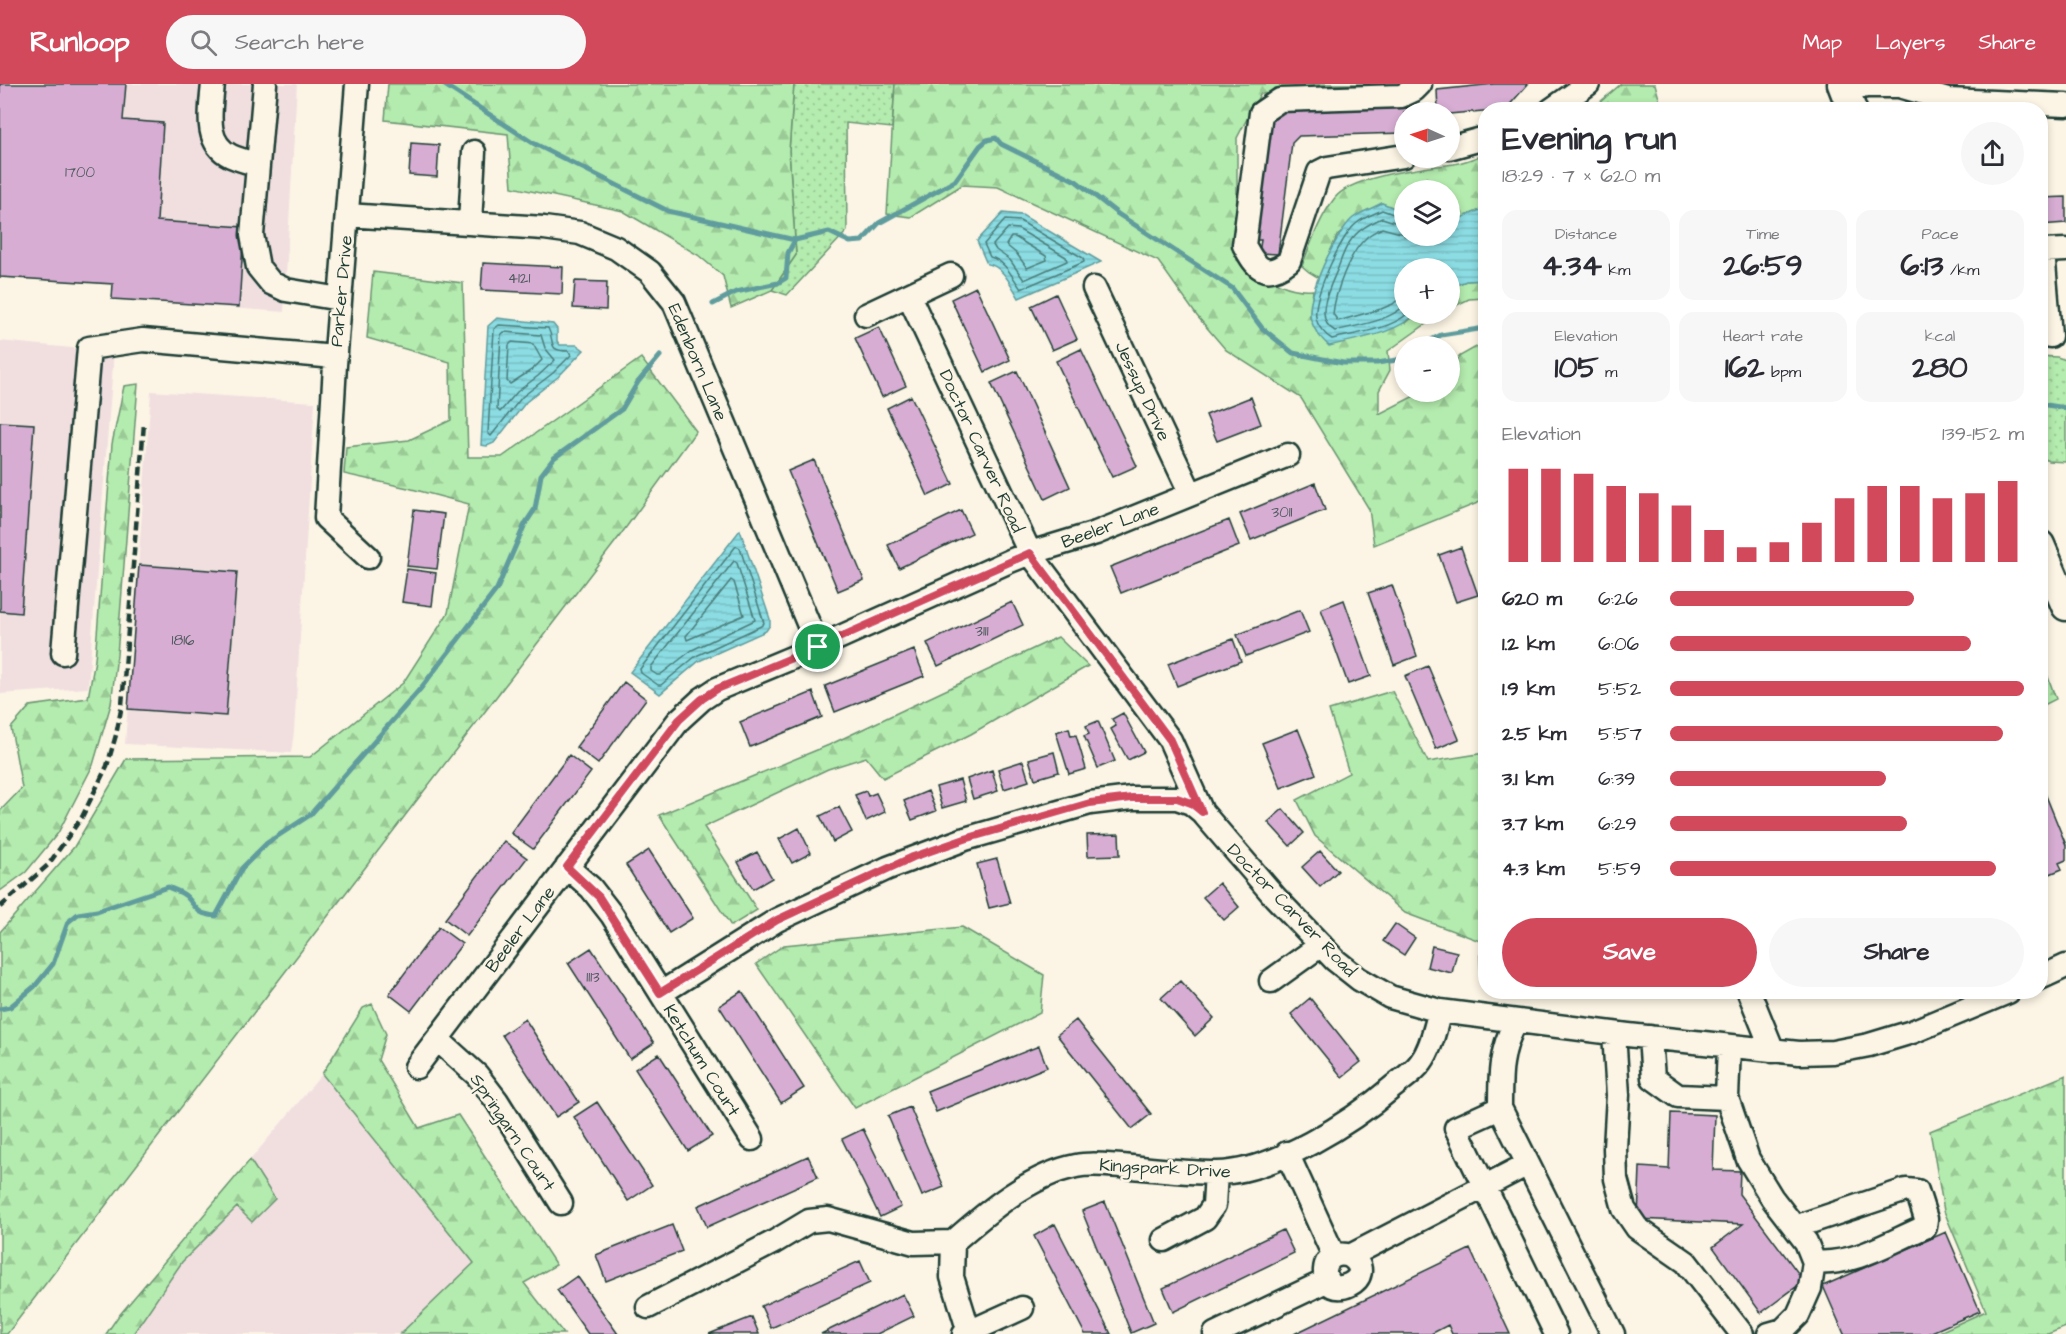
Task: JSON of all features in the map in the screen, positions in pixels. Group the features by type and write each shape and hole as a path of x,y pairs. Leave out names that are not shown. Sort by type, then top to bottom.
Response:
{"main road":[{"path":"2048,564 2066,606"}],"street":[{"path":"213,84 210,129 216,142 229,155 258,165"},
{"path":"265,84 252,235 258,267 271,283 286,290 340,299"},
{"name":"Parker Drive","path":"357,84 326,518 368,557"},
{"path":"1394,158 1327,168 1319,172 1289,261 1278,270 1265,270 1254,263 1244,245 1261,113 1280,100 1401,96 1414,90 1420,84"},
{"path":"1562,102 1588,84"},
{"path":"1846,94 1867,86 1899,86 1948,100 1995,102"},
{"path":"2048,104 2066,105"},
{"path":"1460,145 1478,140"},
{"path":"470,223 474,152"},
{"name":"Edenborn Lane","path":"347,215 544,228 580,233 616,248 650,272 674,302 818,647"},
{"path":"2048,251 2066,250"},
{"path":"866,315 951,274"},
{"name":"Jessup Drive","path":"1094,288 1191,494"},
{"name":"Doctor Carver Road","path":"909,296 1030,553 1170,740 1202,812 1275,897 1335,960 1359,979 1390,997 1440,1011 1799,1053 1833,1052 1869,1046 1912,1032 1991,999"},
{"path":"2048,298 2052,336"},
{"path":"63,653 89,348 143,339 336,357"},
{"name":"Beeler Lane","path":"416,1066 679,720 702,699 717,689 1030,553 1096,532 1288,454"},
{"path":"660,993 777,920 896,864 965,839 1070,808 1132,798 1177,798 1191,803 1202,812"},
{"name":"Ketchum Court","path":"567,867 599,897 752,1139"},
{"path":"1271,981 1321,945"},
{"path":"2048,974 2066,966"},
{"path":"1752,999 1773,1051"},
{"name":"Kingspark Drive","path":"953,1242 1004,1199 1056,1171 1077,1166 1098,1165 1216,1173 1239,1171 1265,1164 1287,1154 1328,1134 1366,1110 1417,1067 1430,1045 1440,1011"},
{"path":"1516,1021 1508,1036 1500,1067 1500,1108 1613,1334"},
{"path":"1614,1033 1617,1095 1616,1169 1624,1209 1637,1228 1686,1262 1742,1334"},
{"path":"1650,1037 1653,1078 1678,1096 1727,1098"},
{"name":"Springarn Court","path":"437,1039 477,1075 561,1203"},
{"path":"1729,1046 1727,1098 1748,1159 1772,1198 1806,1242 1814,1262 1810,1287 1798,1315 1783,1329 1769,1334"},
{"path":"1500,1108 1456,1128 1556,1334"},
{"path":"1287,1154 1342,1256 1354,1259 1359,1268 1359,1274 1353,1284 1343,1288 1328,1280 1325,1269 1330,1259 1342,1256 1528,1164"},
{"path":"1164,1240 1204,1218 1214,1205 1216,1173"},
{"path":"1795,1227 1906,1190 1917,1191 1926,1219 1925,1227 1849,1260 1830,1264 1814,1262"},
{"path":"648,1307 774,1242 808,1221 828,1219 914,1243 953,1242 952,1277 966,1333 1022,1308"},
{"path":"1215,1334 1328,1280"}],"shaded area":[{"path":"0,84 297,84 284,312 112,299 112,284 0,277"},
{"path":"0,341 114,352 88,688 0,694"},
{"path":"151,391 315,402 291,753 125,744"},
{"path":"322,1074 474,1263 400,1334 133,1334 182,1262 237,1206 252,1222 275,1199 250,1160"}],"green space":[{"path":"388,84 794,84 789,151 796,255 772,290 731,308 723,276 698,255 623,211 512,187 508,134 385,120"},
{"path":"794,84 895,84 892,128 846,123 847,231 787,295 772,290 796,255 789,151"},
{"path":"895,84 1369,84 1364,93 1260,94 1237,138 1237,260 1283,286 1313,290 1310,318 1426,324 1409,336 1394,336 1394,347 1388,351 1390,370 1379,391 1379,414 1402,402 1460,402 1460,356 1478,346 1478,503 1374,545 1369,509 1301,398 1226,350 1197,316 1158,261 998,187 962,185 911,217 887,214"},
{"path":"1621,84 1655,84 1660,102 1600,102"},
{"path":"1478,157 1478,211 1460,218 1460,180 1394,180 1394,208 1382,203 1337,236 1319,278 1302,266 1324,215 1334,199 1343,191 1372,178 1427,168 1460,168 1460,162"},
{"path":"373,272 463,283 468,457 502,457 641,358 696,431 619,537 7,1334 0,1334 0,932 74,847 126,759 310,757 403,683 448,613 469,504 344,474 346,447 409,440 451,420 450,362 367,338"},
{"path":"1478,280 1478,298 1469,299 1460,304 1460,283"},
{"path":"2048,356 2066,360 2066,462 2048,461"},
{"path":"138,384 117,655 111,704 93,765 58,833 26,872 0,891 0,811 22,788 11,728 30,706 88,698 95,660 112,444 124,386"},
{"path":"1058,637 1088,666 971,734 883,778 866,757 828,769 704,827 757,910 731,926 659,815 829,745"},
{"path":"2048,677 2056,699 2048,703"},
{"path":"1392,691 1428,762 1478,754 1478,940 1405,913 1315,836 1297,800 1349,773 1329,710"},
{"path":"962,927 1044,975 1040,1013 855,1108 756,964 784,945"},
{"path":"372,1004 386,1034 378,1060 419,1128 458,1115 556,1265 524,1283 564,1334 400,1334 474,1263 322,1074 363,1008"},
{"path":"2066,1075 2066,1327 2048,1334 1935,1334 1986,1311 1944,1211 1930,1131"},
{"path":"250,1160 275,1199 252,1222 237,1207 182,1262 133,1334 106,1334 117,1318"}],"water":[{"path":"1382,203 1394,208 1394,246 1460,246 1460,218 1478,211 1478,280 1460,283 1460,258 1394,258 1394,324 1402,324 1364,338 1329,346 1316,331 1311,320 1312,297 1330,251 1353,218"},
{"path":"1003,213 1022,215 1101,262 1019,298 1002,272 987,264 977,241"},
{"path":"497,318 553,324 557,329 557,341 560,345 577,345 584,350 558,377 526,402 494,443 487,446 481,445 488,326"},
{"path":"740,530 770,619 770,625 766,631 699,661 660,694 630,672"}],"building":[{"path":"0,84 126,84 123,120 163,123 157,221 244,227 239,307 112,299 113,284 0,277"},
{"path":"1494,84 1528,84 1512,102 1478,102 1478,111 1460,113 1460,102 1438,102 1437,90"},
{"path":"1394,108 1394,133 1299,136 1292,143 1278,254 1259,253 1261,240 1255,240 1269,122 1281,109"},
{"path":"411,143 439,145 437,177 409,175"},
{"path":"2066,197 2066,223 2048,224 2048,198"},
{"path":"483,263 563,267 562,294 481,290"},
{"path":"575,281 607,282 606,310 573,308"},
{"path":"976,287 1010,360 985,372 951,299"},
{"path":"1056,294 1077,339 1052,350 1031,306"},
{"path":"879,327 906,386 882,397 855,338"},
{"path":"1081,349 1137,466 1112,477 1056,361"},
{"path":"1017,371 1070,487 1045,499 991,383"},
{"path":"911,396 953,484 928,496 887,408"},
{"path":"1251,397 1261,424 1217,441 1206,415"},
{"path":"0,422 34,424 21,613 0,611"},
{"path":"814,460 864,580 838,591 788,471"},
{"path":"1315,483 1325,510 1251,540 1240,514"},
{"path":"414,510 444,514 437,569 407,566"},
{"path":"961,510 972,533 899,568 888,545"},
{"path":"1229,520 1239,546 1121,593 1110,567"},
{"path":"1461,547 1478,595 1456,602 1439,555"},
{"path":"139,565 237,572 226,716 128,709"},
{"path":"407,569 436,573 432,606 402,602"},
{"path":"1392,585 1417,656 1394,665 1368,593"},
{"path":"1344,600 1371,676 1348,684 1321,609"},
{"path":"1012,602 1023,625 938,666 927,643"},
{"path":"1300,610 1309,632 1246,656 1237,635"},
{"path":"1233,639 1241,661 1177,686 1168,664"},
{"path":"914,650 924,676 835,712 825,686"},
{"path":"1428,666 1459,739 1436,749 1405,676"},
{"path":"624,682 646,699 598,764 576,747"},
{"path":"813,692 822,717 750,747 740,722"},
{"path":"1123,713 1144,752 1128,760 1111,729 1116,726 1112,719"},
{"path":"1098,721 1115,761 1098,768 1084,736 1089,734 1086,726"},
{"path":"1069,728 1071,736 1076,735 1086,769 1069,774 1056,732"},
{"path":"1298,729 1316,774 1281,788 1262,743"},
{"path":"1054,752 1059,772 1035,779 1029,759"},
{"path":"569,755 591,772 533,849 511,833"},
{"path":"1023,761 1029,781 1004,789 998,769"},
{"path":"992,770 998,791 973,799 967,779"},
{"path":"960,780 966,801 942,808 936,787"},
{"path":"866,791 868,796 876,793 885,812 866,821 855,795"},
{"path":"928,791 936,811 912,820 904,801"},
{"path":"2048,801 2066,845 2066,860 2059,863 2062,869 2048,875"},
{"path":"839,807 852,832 833,842 820,816"},
{"path":"1283,809 1304,833 1290,846 1268,822"},
{"path":"799,828 811,853 792,863 779,839"},
{"path":"1119,834 1120,855 1088,856 1087,835"},
{"path":"504,841 527,858 467,936 445,919"},
{"path":"649,850 693,918 669,933 626,865"},
{"path":"1320,851 1338,871 1320,887 1302,867"},
{"path":"757,852 772,878 753,889 738,862"},
{"path":"997,859 1010,903 989,908 977,864"},
{"path":"1219,883 1239,907 1224,920 1203,897"},
{"path":"1395,924 1415,938 1404,955 1383,941"},
{"path":"439,927 462,944 411,1011 389,994"},
{"path":"1432,946 1457,952 1452,973 1427,967"},
{"path":"591,948 654,1043 630,1059 568,963"},
{"path":"1180,981 1214,1018 1195,1036 1161,998"},
{"path":"742,991 804,1088 781,1103 719,1006"},
{"path":"1310,998 1361,1062 1342,1077 1291,1014"},
{"path":"525,1019 579,1102 556,1117 502,1035"},
{"path":"1076,1020 1151,1114 1132,1129 1057,1035"},
{"path":"1039,1046 1047,1067 936,1112 927,1091"},
{"path":"659,1054 712,1136 688,1151 635,1069"},
{"path":"597,1102 652,1185 628,1201 574,1117"},
{"path":"910,1107 944,1187 922,1196 888,1116"},
{"path":"1671,1113 1715,1115 1713,1170 1740,1171 1739,1194 1804,1281 1761,1313 1713,1247 1743,1224 1638,1219 1640,1167 1669,1169"},
{"path":"863,1129 901,1207 880,1217 842,1139"},
{"path":"808,1156 818,1177 707,1227 698,1206"},
{"path":"1105,1202 1154,1323 1131,1333 1082,1211"},
{"path":"1055,1224 1111,1334 1085,1334 1034,1236"},
{"path":"672,1225 682,1251 606,1281 596,1255"},
{"path":"1283,1230 1294,1253 1173,1312 1163,1288"},
{"path":"1946,1232 1980,1311 1927,1334 1844,1334 1823,1286"},
{"path":"1470,1249 1510,1334 1452,1334 1448,1325 1431,1334 1294,1334"},
{"path":"860,1261 870,1283 771,1328 761,1306"},
{"path":"577,1276 618,1334 588,1334 557,1290"},
{"path":"903,1294 914,1316 877,1334 821,1334"},
{"path":"752,1317 759,1334 709,1334"}],"waterway":[{"path":"443,84 533,143 668,211 795,240 829,232 850,242 862,241 879,223 955,181 980,146 987,140 996,138 1001,144 1076,181 1118,214 1232,288 1262,328 1293,353 1343,363 1394,360"},
{"path":"713,304 736,292 778,283 786,278 788,253 795,240"},
{"path":"1439,336 1478,329"},
{"path":"0,1009 10,1007 35,986 53,964 68,922 78,914 97,911 168,887 185,895 201,912 216,916 242,868 267,843 310,815 421,688 497,589 525,524 535,509 541,475 554,458 622,409 638,382 660,356"},
{"path":"2048,405 2066,408"}],"railway":[{"path":"0,907 48,865 82,817 107,766 122,705 144,423"}],"route":[{"path":"1030,553 1170,740 1202,812 1191,803 1177,798 1132,798 1090,803 965,839 913,857 777,920 660,993 599,897 586,882 567,867 679,720 702,699 717,689 818,647 1030,553"}]}
